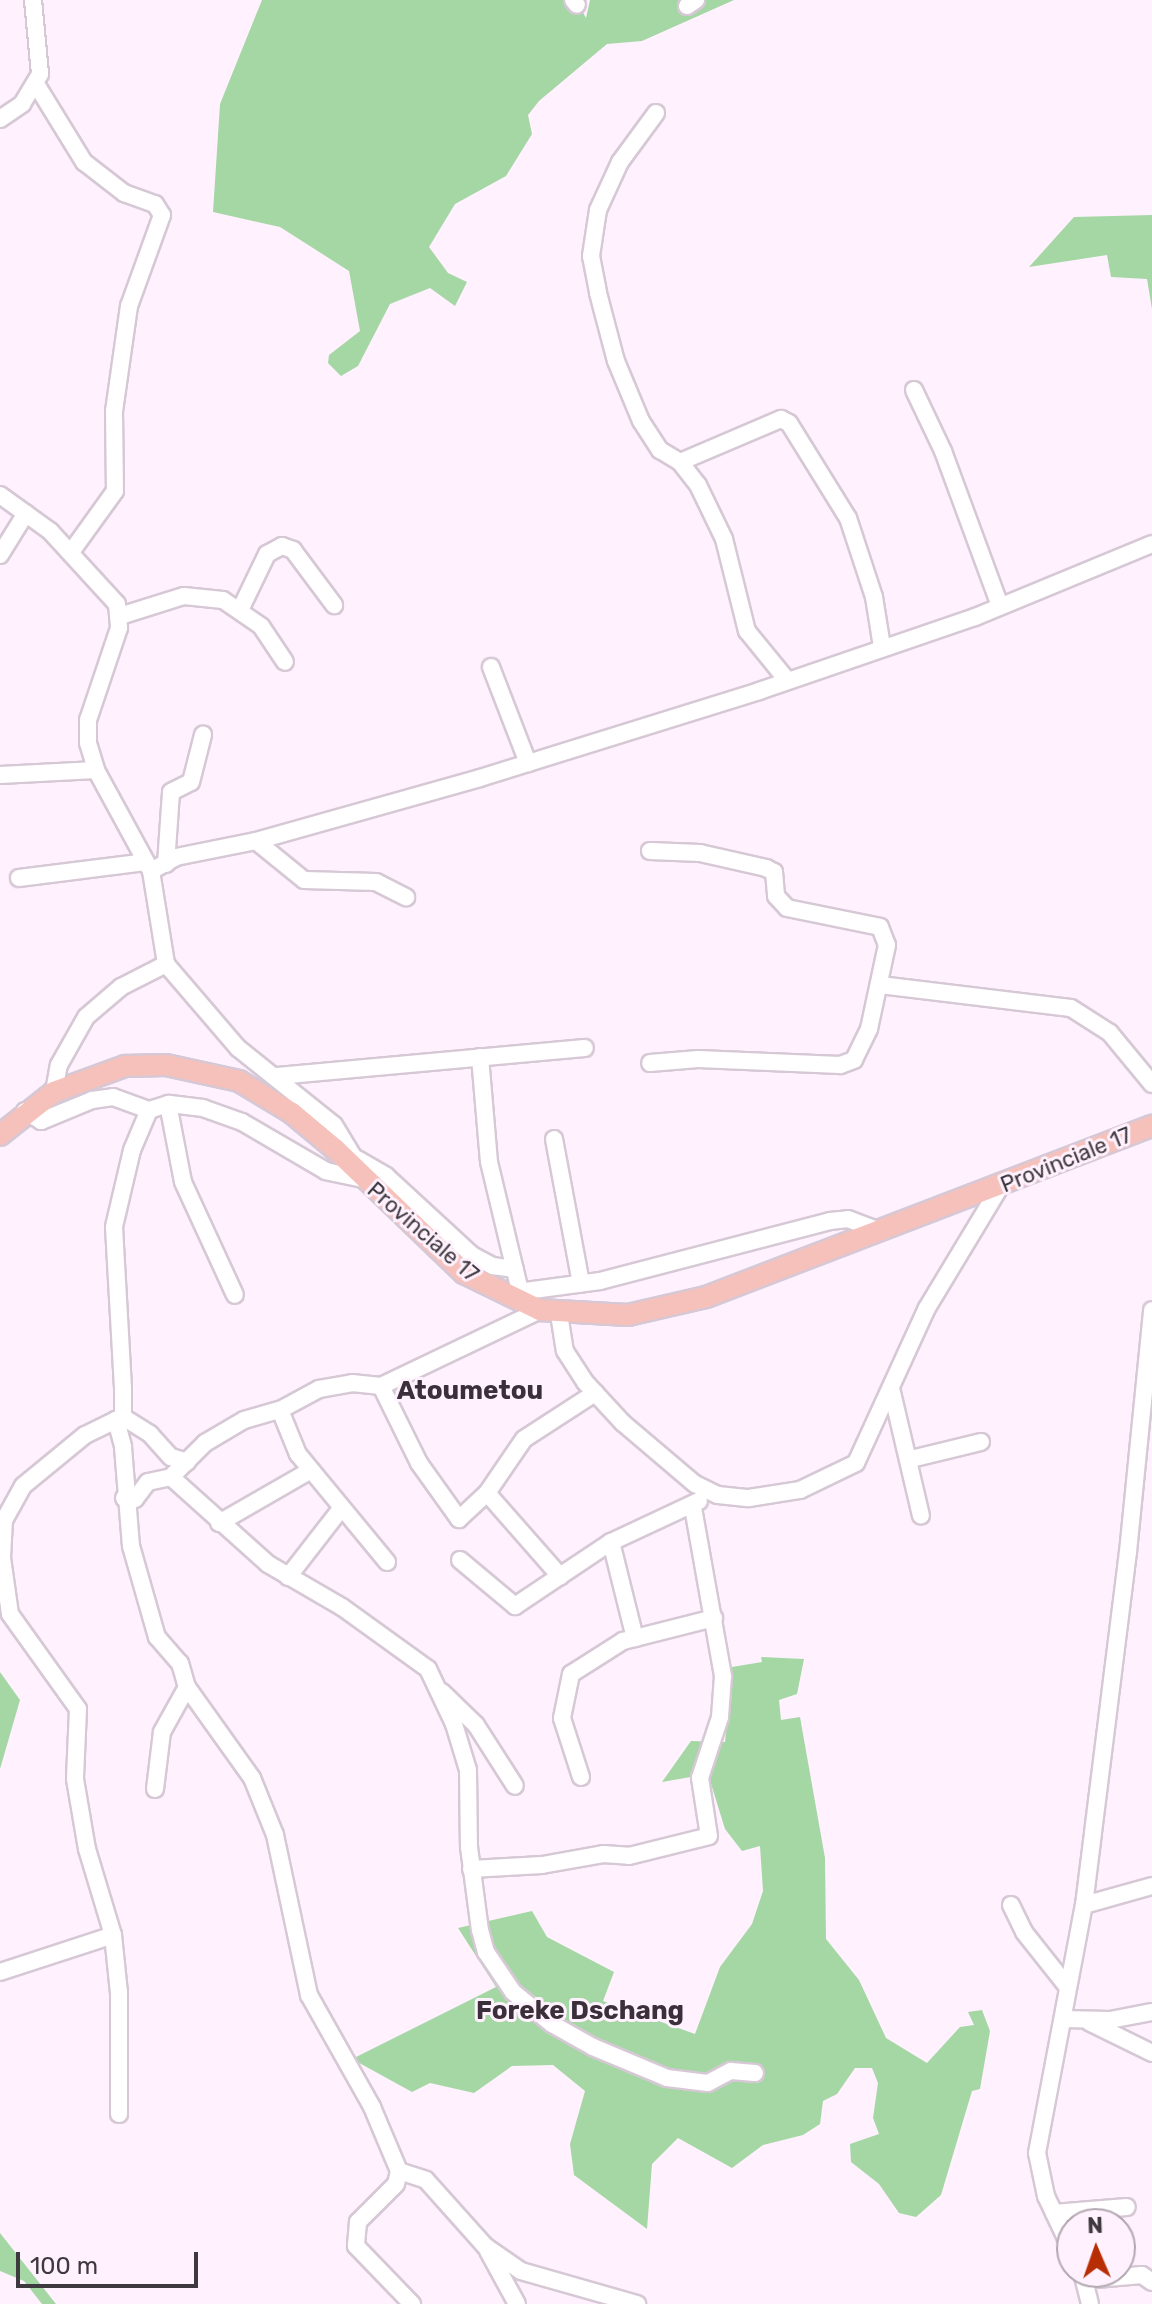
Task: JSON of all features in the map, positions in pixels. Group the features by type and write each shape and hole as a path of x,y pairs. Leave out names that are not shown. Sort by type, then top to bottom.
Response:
{"main road":[{"name":"Provinciale 17","path":"0,1135 25,1111 54,1092 125,1066 196,1069 260,1092 361,1171 464,1273 550,1312 628,1315 661,1310 1000,1187 1152,1126"}],"street":[{"path":"0,119 22,104 40,74 33,0"},
{"path":"36,84 84,162 124,193 155,204 162,215 129,306 115,403 115,491 71,552"},
{"path":"656,113 620,162 602,200 591,264 616,361 641,421 668,458 680,462 698,485 724,539 747,631 787,680"},
{"path":"914,390 943,451 1000,606"},
{"path":"680,462 785,419 824,472 848,518 874,597 882,647"},
{"path":"0,495 71,552 111,594 120,616 88,720 96,770 154,866"},
{"path":"0,555 26,513"},
{"path":"19,878 154,866 256,841 528,763 787,680 1000,606 1152,544"},
{"path":"241,608 267,554 282,546 293,550 334,605"},
{"path":"120,616 184,596 223,600 241,608 261,626 285,662"},
{"path":"491,667 528,763"},
{"path":"203,735 191,782 171,792 154,866 166,964 238,1048 277,1076 334,1125 361,1171"},
{"path":"0,775 96,770"},
{"path":"256,841 304,880 376,882 406,897"},
{"path":"650,851 700,853 766,868 774,872 776,896 787,908 880,927 887,945 880,985 862,1049 854,1060 840,1065 698,1059 650,1063"},
{"path":"54,1092 59,1065 86,1017 121,987 166,964"},
{"path":"880,985 1071,1008 1110,1033 1152,1084"},
{"path":"277,1076 585,1048"},
{"path":"480,1057 489,1162 515,1269 511,1292 581,1283 830,1221 848,1219 879,1231"},
{"path":"25,1111 41,1121 113,1097 149,1110 168,1104 203,1108 242,1122 326,1171 361,1171 386,1176 472,1255 493,1266 515,1269"},
{"path":"168,1104 183,1182 235,1295"},
{"path":"149,1110 132,1150 114,1227 119,1419 124,1498 131,1546 157,1637 180,1663 187,1687 242,1758 267,1811 309,1995 372,2107 399,2171 396,2184 370,2206 354,2234 364,2257 412,2304"},
{"path":"554,1139 581,1283"},
{"path":"124,1498 135,1499 148,1482 171,1477 223,1431 280,1410 319,1389 352,1383 381,1386 550,1312 565,1351 595,1393 623,1423 707,1492 749,1498 800,1490 845,1473 863,1452 934,1296 1000,1187"},
{"path":"1056,2217 1037,2153 1063,2019 1066,1985 1084,1905 1128,1552 1152,1310"},
{"path":"381,1386 419,1463 459,1519 487,1493 524,1439 595,1393"},
{"path":"891,1388 911,1459 921,1516"},
{"path":"280,1410 311,1470 340,1510 387,1562"},
{"path":"119,1419 159,1441 171,1457 187,1462"},
{"path":"119,1419 85,1435 23,1486 4,1520 2,1558 10,1614 78,1709 75,1779 87,1849 113,1935 119,1993 119,2114"},
{"path":"911,1459 981,1442"},
{"path":"219,1523 311,1470"},
{"path":"171,1477 219,1523 288,1577 418,1659 438,1689 476,1725 515,1786"},
{"path":"460,1560 508,1605 522,1603 611,1542 693,1507 707,1492"},
{"path":"487,1493 560,1576"},
{"path":"471,1869 542,1865 603,1854 629,1856 709,1836 700,1778 723,1698 714,1618 693,1507"},
{"path":"288,1577 340,1510"},
{"path":"611,1542 635,1638"},
{"path":"581,1777 562,1718 565,1685 578,1666 635,1638 714,1618"},
{"path":"155,1789 162,1732 187,1687"},
{"path":"438,1689 468,1770 471,1869 486,1952 513,1992 552,2024 667,2078 708,2083 731,2071 755,2073"},
{"path":"1084,1905 1152,1886"},
{"path":"1011,1905 1018,1923 1066,1985"},
{"path":"0,1972 113,1935"},
{"path":"1063,2019 1088,2021 1152,2012"},
{"path":"1088,2021 1152,2053"},
{"path":"399,2171 426,2180 485,2246 517,2304"},
{"path":"1054,2213 1127,2207"},
{"path":"485,2246 539,2279 637,2304"}],"green space":[{"path":"262,0 576,0 586,18 590,0 734,0 642,41 607,44 539,101 528,115 532,134 506,176 455,204 429,247 448,273 467,282 455,306 430,288 390,304 358,366 341,376 328,363 329,355 360,331 349,271 280,227 213,212 220,104"},
{"path":"1152,215 1152,309 1147,279 1111,277 1107,255 1029,267 1074,217"},
{"path":"761,1657 804,1659 797,1694 779,1700 781,1720 800,1717 825,1858 826,1939 859,1980 886,2038 927,2063 960,2027 974,2025 968,2012 982,2010 990,2031 980,2089 972,2091 941,2195 916,2217 899,2213 879,2184 851,2162 850,2144 879,2134 873,2118 878,2083 872,2068 855,2068 837,2094 823,2101 820,2124 803,2135 763,2145 732,2168 678,2138 652,2164 647,2229 574,2175 570,2144 585,2091 553,2065 512,2066 474,2093 430,2083 412,2092 352,2059 496,1987 458,1928 532,1911 547,1937 614,1972 603,2001 695,2034 720,1967 752,1924 763,1891 760,1846 742,1851 725,1829 708,1774 662,1782 691,1741 725,1742 732,1667 762,1662"},
{"path":"0,1672 20,1700 0,1769"},
{"path":"0,2233 56,2304 42,2304 24,2281 0,2271"}],"district":[{"name":"Atoumetou","path":"470,1391"},
{"name":"Foreke Dschang","path":"580,2011"}]}
